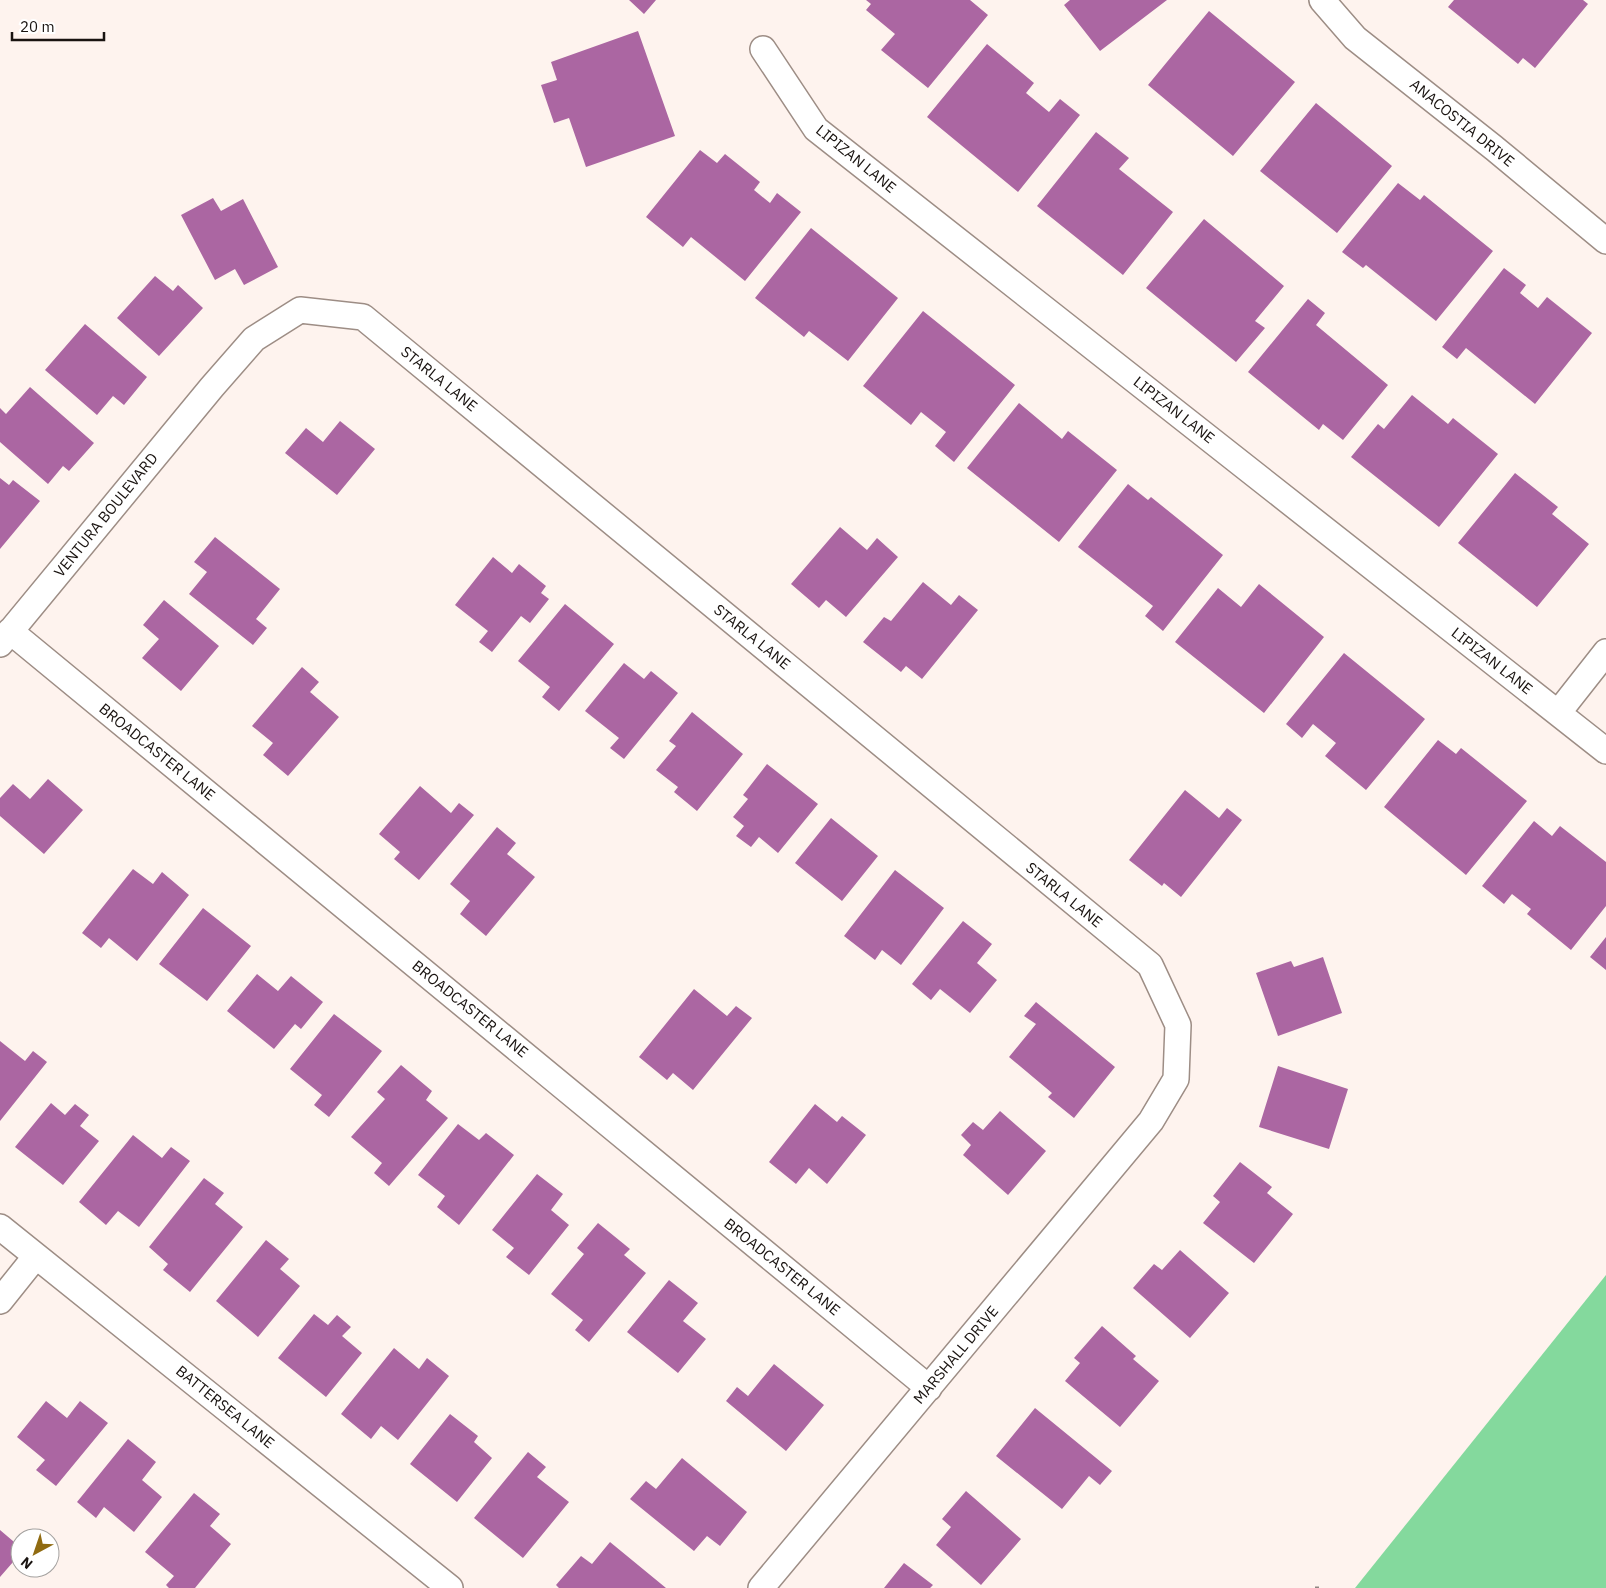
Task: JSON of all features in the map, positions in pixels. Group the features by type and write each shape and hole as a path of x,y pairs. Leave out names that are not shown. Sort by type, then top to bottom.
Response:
{"street":[{"name":"ANACOSTIA DRIVE","path":"1322,0 1355,38 1494,148 1606,241"},
{"name":"LIPIZAN LANE","path":"763,49 816,128 1606,752"},
{"name":"STARLA LANE","path":"212,387 254,339 300,310 364,317 1150,965 1178,1025 1176,1079 1151,1122"},
{"name":"VENTURA BOULEVARD","path":"5,637 212,387"},
{"name":"BROADCASTER LANE","path":"5,637 929,1388"},
{"path":"1558,713 1606,652"},
{"name":"MARSHALL DRIVE","path":"761,1588 1151,1122"},
{"name":"BATTERSEA LANE","path":"0,1227 450,1588"},
{"path":"0,1301 36,1256"}],"path":[{"path":"1315,1588 1320,1588"}],"green space":[{"path":"1606,1275 1606,1588 1355,1588"}],"building":[{"path":"629,0 656,0 644,14"},
{"path":"866,0 970,0 988,15 928,88 881,50 895,34 866,10 871,4"},
{"path":"1070,0 1167,0 1100,51 1064,5"},
{"path":"1454,0 1583,0 1588,4 1535,68 1523,58 1518,64 1448,7"},
{"path":"1209,11 1295,82 1233,156 1148,85"},
{"path":"638,31 675,136 586,167 569,118 554,123 541,85 557,80 551,62"},
{"path":"987,44 1034,83 1026,93 1049,112 1060,99 1080,115 1018,192 927,117"},
{"path":"1316,103 1392,166 1337,233 1260,171"},
{"path":"1096,132 1129,158 1119,169 1173,212 1123,275 1037,206"},
{"path":"700,150 717,163 725,154 760,182 754,190 770,203 777,193 801,212 745,281 691,237 683,247 646,217"},
{"path":"1398,183 1420,200 1424,195 1493,251 1436,321 1366,265 1363,268 1342,252"},
{"path":"213,198 221,211 243,199 278,267 244,285 235,269 215,280 181,215"},
{"path":"1204,219 1284,286 1255,321 1265,328 1236,362 1146,288"},
{"path":"811,228 898,298 848,361 809,331 804,337 755,298"},
{"path":"1504,268 1526,285 1520,293 1538,308 1547,297 1592,333 1535,404 1466,348 1457,359 1442,347"},
{"path":"155,276 173,291 178,285 203,308 159,356 117,318"},
{"path":"1308,299 1325,313 1316,325 1388,385 1343,440 1323,424 1319,430 1248,372"},
{"path":"923,311 1015,385 954,462 935,446 946,432 921,412 911,425 863,386"},
{"path":"85,324 147,377 124,405 113,396 97,415 45,370"},
{"path":"30,387 94,443 69,471 63,466 48,484 0,442 0,408 6,414"},
{"path":"1412,395 1448,424 1453,418 1498,454 1439,527 1351,457 1378,424 1384,429"},
{"path":"1019,403 1062,439 1068,431 1117,470 1059,542 967,468"},
{"path":"340,421 375,449 337,495 285,453 306,428 323,442"},
{"path":"1515,473 1558,507 1552,514 1589,544 1537,607 1458,543"},
{"path":"0,478 9,485 13,480 40,501 0,549"},
{"path":"1128,484 1148,500 1151,497 1223,555 1163,631 1145,616 1153,606 1078,547"},
{"path":"840,527 867,550 877,538 898,557 846,617 826,600 819,608 791,584"},
{"path":"215,537 280,589 256,619 267,628 253,645 189,594 207,572 194,562"},
{"path":"493,557 512,573 519,564 546,586 541,593 549,599 530,623 521,616 492,652 479,642 488,631 455,605"},
{"path":"923,582 951,605 959,595 978,610 922,679 906,666 901,672 863,642 884,617 891,621"},
{"path":"1259,584 1324,637 1264,713 1175,642 1218,588 1241,607"},
{"path":"164,600 219,646 181,691 142,658 159,639 143,625"},
{"path":"565,604 614,644 559,711 542,697 550,687 518,661"},
{"path":"1344,653 1425,719 1366,790 1325,756 1336,743 1313,724 1302,738 1286,724"},
{"path":"624,663 644,679 651,671 678,693 624,759 610,748 619,738 585,711"},
{"path":"302,667 319,682 310,692 339,717 288,776 263,755 273,743 252,726"},
{"path":"692,712 743,754 697,811 674,792 678,787 656,770 676,746 669,741"},
{"path":"1438,740 1456,754 1461,748 1527,801 1466,875 1384,807"},
{"path":"767,764 818,804 778,853 759,837 751,847 736,836 744,826 733,817 748,799 743,795"},
{"path":"48,779 83,810 44,854 0,816 0,798 13,784 30,799"},
{"path":"420,786 451,813 459,803 474,815 419,880 394,859 400,852 379,834"},
{"path":"1185,790 1219,818 1227,808 1242,820 1181,897 1164,883 1162,886 1129,860"},
{"path":"831,818 878,856 842,901 795,863"},
{"path":"1534,821 1552,836 1560,826 1606,862 1606,906 1571,950 1527,914 1531,909 1512,894 1504,904 1482,886"},
{"path":"497,827 516,843 507,854 535,877 486,936 460,914 470,901 450,884"},
{"path":"133,869 153,884 162,872 189,895 137,961 109,938 101,948 82,933"},
{"path":"895,870 944,908 901,965 882,950 875,960 844,936"},
{"path":"203,908 251,946 207,1001 159,964"},
{"path":"963,921 992,944 977,963 997,980 970,1013 940,989 931,1000 912,984"},
{"path":"1606,937 1606,970 1590,957"},
{"path":"1323,957 1342,1013 1278,1036 1256,973 1291,961 1294,967"},
{"path":"257,974 278,991 291,976 323,1002 301,1029 295,1024 274,1049 227,1011"},
{"path":"694,989 727,1016 736,1006 752,1018 693,1090 673,1073 667,1080 639,1057"},
{"path":"1036,1002 1115,1067 1074,1118 1048,1097 1052,1093 1009,1057 1036,1024 1024,1016"},
{"path":"334,1014 382,1051 329,1117 314,1105 322,1095 290,1069"},
{"path":"0,1041 25,1061 33,1051 47,1062 0,1121"},
{"path":"401,1065 432,1091 426,1100 448,1118 389,1186 374,1173 382,1163 351,1137 385,1099 377,1092"},
{"path":"1278,1066 1348,1089 1329,1149 1259,1127"},
{"path":"51,1103 65,1115 75,1104 89,1115 80,1126 99,1141 63,1185 15,1147"},
{"path":"815,1104 837,1122 842,1116 866,1135 827,1184 809,1168 796,1184 769,1162"},
{"path":"1000,1111 1046,1151 1008,1195 963,1155 971,1145 961,1135 973,1122 983,1130"},
{"path":"458,1124 479,1140 486,1133 514,1155 459,1225 437,1207 445,1196 418,1175"},
{"path":"133,1135 162,1158 171,1147 190,1161 139,1227 118,1211 106,1225 79,1202"},
{"path":"1240,1162 1272,1187 1267,1193 1293,1214 1254,1263 1203,1223 1220,1202 1213,1196"},
{"path":"537,1174 563,1194 551,1210 569,1225 529,1275 506,1257 514,1248 492,1230"},
{"path":"204,1178 224,1193 215,1204 243,1227 190,1292 163,1270 168,1264 149,1247"},
{"path":"598,1223 630,1249 624,1255 646,1273 589,1342 575,1330 583,1320 551,1294 584,1254 577,1248"},
{"path":"266,1240 289,1259 280,1269 300,1286 258,1337 216,1301"},
{"path":"1180,1250 1229,1293 1190,1338 1133,1288 1154,1264 1162,1270"},
{"path":"669,1280 698,1303 683,1321 706,1339 678,1373 627,1332"},
{"path":"314,1314 328,1325 337,1315 351,1327 342,1336 362,1353 326,1397 278,1358"},
{"path":"1102,1326 1136,1356 1133,1359 1159,1381 1120,1427 1065,1381 1080,1363 1074,1358"},
{"path":"394,1348 419,1369 427,1358 449,1376 398,1440 381,1426 371,1439 341,1414"},
{"path":"774,1364 824,1405 786,1451 726,1401 737,1387 748,1396"},
{"path":"46,1401 67,1418 80,1401 108,1423 56,1486 36,1470 45,1460 17,1437"},
{"path":"1035,1408 1112,1471 1100,1485 1089,1476 1062,1509 996,1456"},
{"path":"450,1414 478,1436 474,1442 492,1458 457,1502 410,1464"},
{"path":"128,1439 156,1462 142,1480 162,1497 134,1532 104,1507 96,1518 77,1502"},
{"path":"528,1452 546,1467 537,1477 569,1502 523,1558 474,1518"},
{"path":"682,1458 747,1512 720,1546 707,1536 694,1551 630,1499 646,1481 656,1489"},
{"path":"966,1491 1021,1539 981,1585 936,1545 951,1527 942,1519"},
{"path":"194,1493 220,1514 210,1526 231,1544 195,1588 169,1588 166,1585 174,1576 145,1552"},
{"path":"0,1530 10,1538 10,1566 0,1577"},
{"path":"610,1542 666,1588 559,1588 556,1585 581,1556 592,1564"},
{"path":"904,1563 933,1585 930,1588 884,1588"}]}
